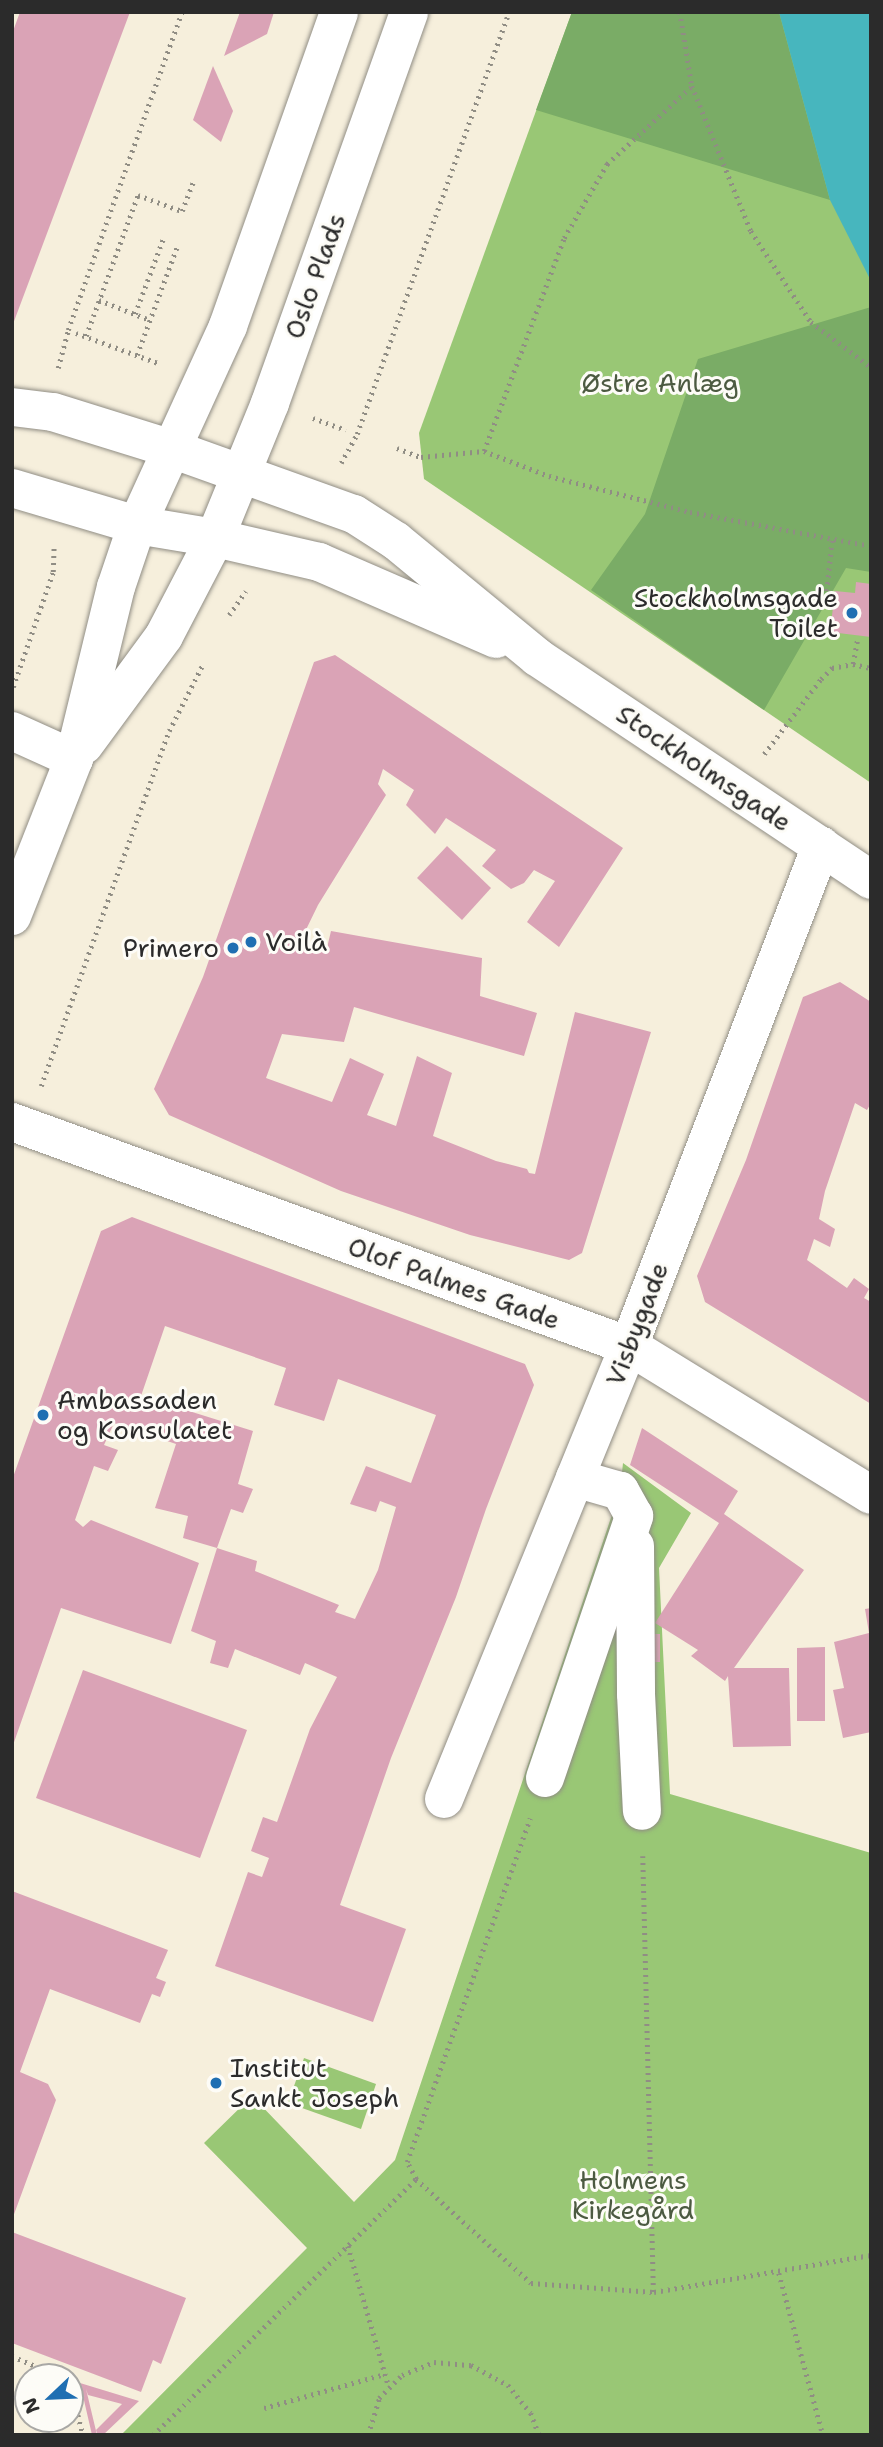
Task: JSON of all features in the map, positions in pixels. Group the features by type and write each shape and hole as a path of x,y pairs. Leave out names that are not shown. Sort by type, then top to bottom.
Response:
{"street":[{"path":"12,916 74,759 116,587 137,525 228,326 339,12"},
{"name":"Oslo Plads","path":"74,759 164,636 215,538 270,403 409,12"},
{"name":"Stockholmsgade","path":"12,407 53,412 173,449 354,514 396,541 537,657 871,880"},
{"name":"Stockholmsgade","path":"12,488 137,525 215,538 319,562 537,657"},
{"path":"12,731 74,759"},
{"name":"Visbygade","path":"444,1799 629,1346 821,846"},
{"name":"Olof Palmes Gade","path":"12,1122 629,1346 871,1495"},
{"path":"575,1478 620,1491 634,1516 636,1694 642,1811"},
{"path":"545,1779 634,1516"}],"path":[{"path":"75,309 182,12"},
{"path":"363,419 509,12"},
{"path":"680,12 692,86 751,231 811,323 871,367"},
{"path":"484,451 564,238 607,164 692,86"},
{"path":"86,336 138,195 182,211 193,182"},
{"path":"135,314 163,239"},
{"path":"137,355 178,244"},
{"path":"99,300 150,320"},
{"path":"76,332 158,363"},
{"path":"309,417 346,430"},
{"path":"397,448 421,457 484,451 561,480 690,512 871,546"},
{"path":"832,540 825,604 832,605"},
{"path":"12,690 47,589"},
{"path":"853,664 858,637"},
{"path":"48,1066 169,731 206,657"},
{"path":"780,733 832,668 853,664 871,668"},
{"path":"532,1814 407,2162 416,2179 531,2283 654,2292 779,2273 871,2255"},
{"path":"643,1853 654,2292"},
{"path":"153,2435 416,2179"},
{"path":"348,2246 389,2388"},
{"path":"779,2273 823,2435"},
{"path":"12,2356 28,2363"},
{"path":"368,2435 379,2398 402,2375 434,2362 471,2365 508,2385 531,2413 539,2435"},
{"path":"264,2408 385,2374"}],"green space":[{"name":"Østre Anlæg","path":"572,12 871,12 871,783 424,479 419,433"},
{"path":"572,12 779,12 830,200 536,110"},
{"path":"871,307 871,572 846,568 764,710 591,590 645,514 698,359"},
{"name":"Holmens Kirkegård","path":"623,1463 691,1513 659,1568 670,1794 871,1853 871,2435 121,2435 307,2248 204,2143 252,2096 354,2202 395,2160 620,1491"},
{"path":"304,2058 376,2084 361,2129 288,2103"}],"water":[{"path":"779,12 871,12 871,281 830,200"}],"building":[{"path":"20,12 130,12 13,324 12,34"},
{"path":"240,12 274,12 267,34 224,56"},
{"path":"213,66 233,111 221,142 193,120"},
{"name":"Stockholmsgade Toilet","path":"856,582 871,584 871,637 830,632 835,591 855,593"},
{"path":"335,655 623,848 559,947 527,922 555,881 534,870 524,883 511,889 482,866 496,850 446,818 435,834 406,805 414,790 383,769 378,784 386,795 318,905 300,942 326,952 331,931 482,958 480,996 537,1013 524,1056 354,1007 344,1042 282,1034 266,1078 332,1102 350,1058 384,1074 367,1115 396,1126 417,1056 452,1073 433,1136 535,1174 575,1012 651,1032 582,1253 569,1260 470,1235 341,1191 169,1115 154,1089 203,977 314,662"},
{"path":"447,846 491,888 462,920 417,878"},
{"path":"840,982 871,1002 871,1103 867,1110 855,1103 825,1191 819,1219 835,1229 830,1247 814,1239 807,1260 847,1288 854,1278 869,1289 864,1298 871,1302 871,1404 705,1302 697,1276 746,1160 803,997"},
{"path":"132,1217 525,1364 534,1385 486,1509 456,1597 391,1758 340,1905 406,1929 373,2022 215,1966 248,1872 262,1877 269,1858 251,1851 263,1817 277,1822 310,1729 337,1677 305,1663 300,1675 235,1649 228,1668 210,1663 216,1641 191,1631 217,1548 183,1538 188,1516 155,1508 176,1444 114,1423 104,1445 118,1450 108,1471 94,1466 75,1520 83,1527 91,1520 199,1563 171,1644 61,1608 12,1748 12,1480 101,1231","holes":["165,1326 286,1368 274,1405 324,1421 338,1379 436,1415 411,1483 366,1466 350,1504 376,1512 380,1501 396,1507 378,1570 355,1619 335,1612 339,1605 255,1571 257,1561 217,1548 231,1509 243,1513 253,1489 238,1484 253,1431 141,1396"]},
{"path":"642,1428 738,1491 724,1514 804,1570 734,1668 789,1668 791,1746 733,1747 728,1676 725,1681 691,1656 698,1650 655,1623 719,1523 630,1465"},
{"path":"871,1608 871,1732 843,1738 833,1690 844,1688 834,1642 869,1633 865,1609"},
{"path":"638,1634 660,1634 660,1662 638,1662"},
{"path":"825,1647 825,1721 797,1721 797,1648"},
{"path":"83,1670 247,1730 200,1858 36,1798"},
{"path":"12,1891 168,1950 156,1978 166,1982 160,1997 152,1994 140,2023 50,1989 20,2072 48,2084 56,2100 13,2217"},
{"path":"12,2232 186,2298 161,2364 153,2360 141,2392 84,2370 84,2363 65,2363 12,2343"},
{"path":"84,2384 139,2401 103,2435 98,2435 96,2430 122,2404 88,2395 86,2389 97,2435 92,2435 84,2400"}],"place":[{"name":"Stockholmsgade Toilet","path":"852,613"},
{"name":"Voilà","path":"251,942"},
{"name":"Primero","path":"233,948"},
{"name":"Ambassaden og Konsulatet","path":"43,1415"},
{"name":"Institut Sankt Joseph","path":"216,2083"}]}
